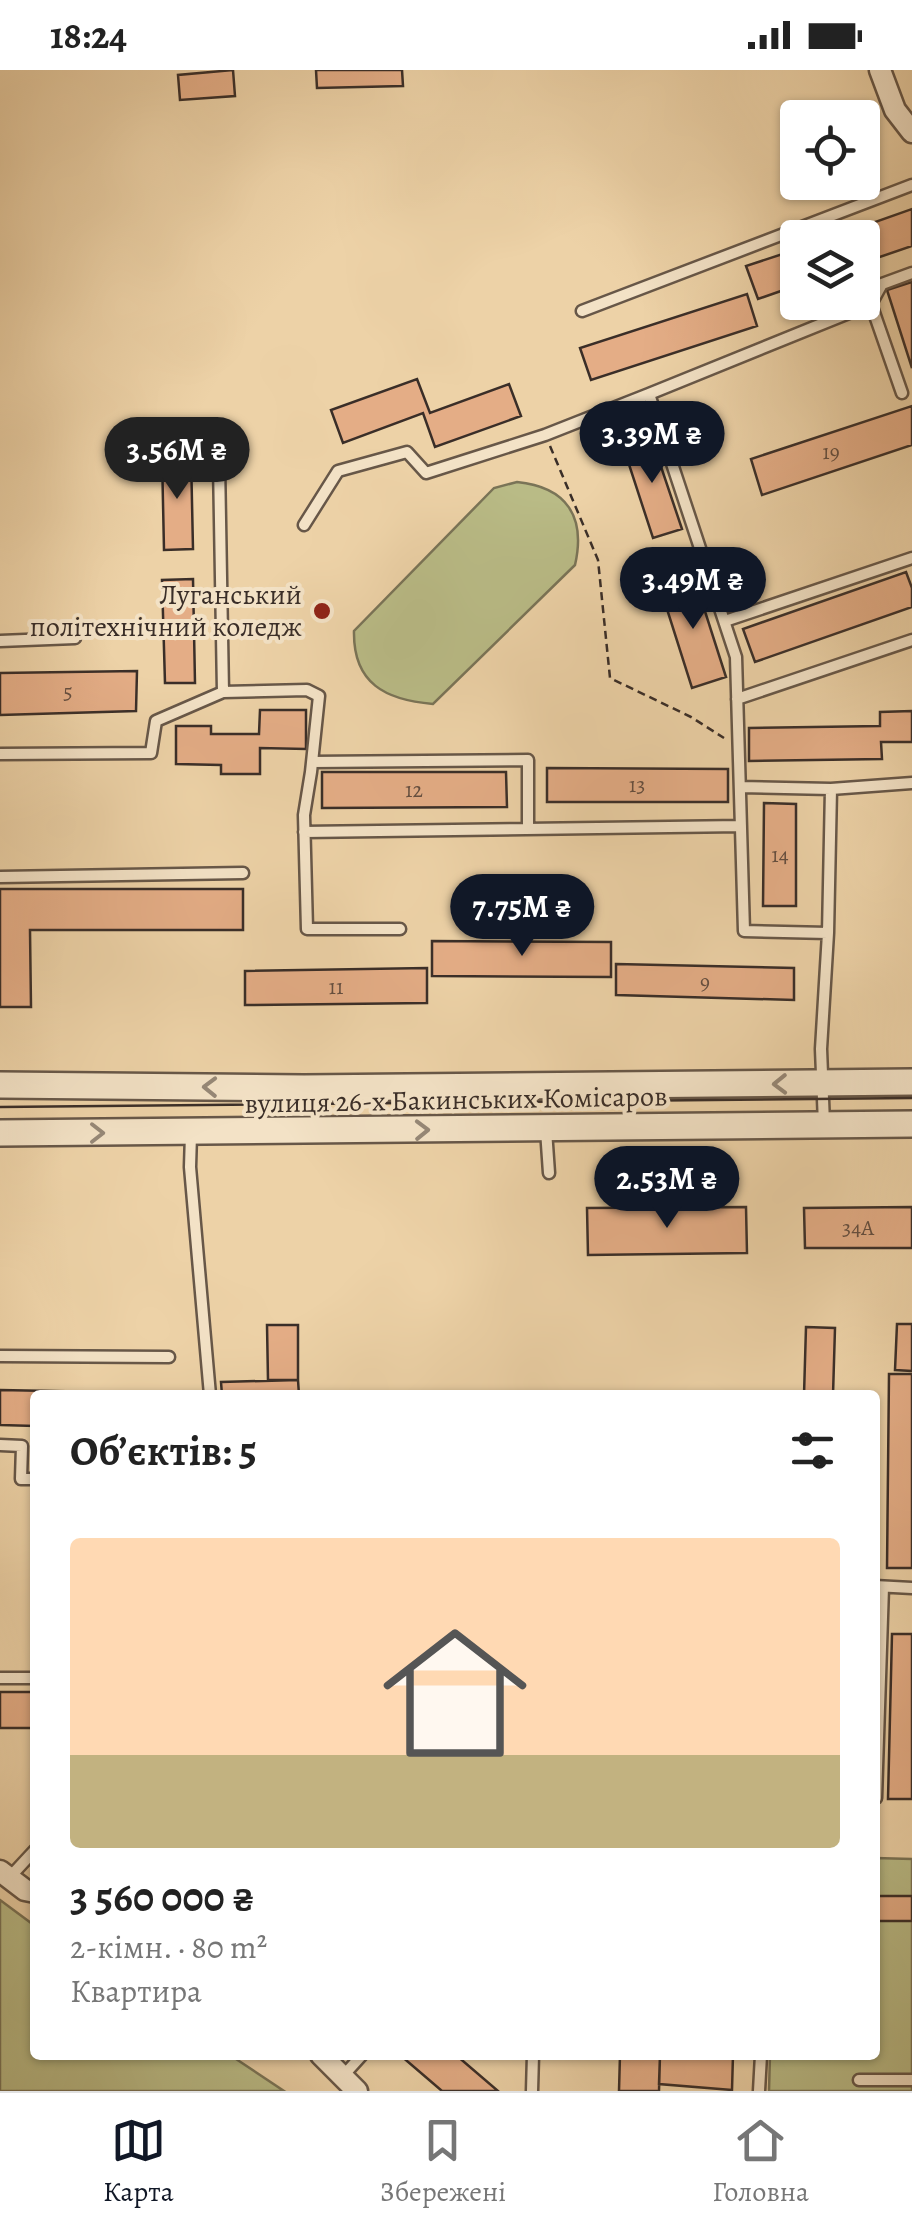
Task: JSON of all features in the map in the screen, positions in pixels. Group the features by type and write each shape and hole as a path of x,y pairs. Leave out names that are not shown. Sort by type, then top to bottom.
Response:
{"street":[{"path":"880,70 895,110 912,132"},
{"name":"вулиця 26-х Бакинських Комісаров","path":"0,1085 304,1088 912,1082"},
{"name":"вулиця 26-х Бакинських Комісаров","path":"0,1134 912,1124"},
{"path":"4,1875 30,1891"},
{"path":"325,2060 349,2084"}],"lane":[{"path":"582,311 912,185"},
{"path":"880,288 912,273"},
{"path":"304,524 338,471 407,452 426,474 545,435 832,320"},
{"path":"877,320 902,393"},
{"path":"650,394 736,657 744,930 828,933"},
{"path":"219,464 224,692"},
{"path":"725,622 912,558"},
{"path":"0,640 75,638"},
{"path":"737,700 912,640"},
{"path":"0,754 152,753 156,721 224,692 307,690 319,696 304,815 307,929 400,929"},
{"path":"312,762 528,760 528,829"},
{"path":"740,786 831,788 912,783"},
{"path":"824,1126 821,1050 831,788"},
{"path":"304,832 741,826"},
{"path":"0,877 243,872"},
{"path":"546,1129 548,1173"},
{"path":"191,1133 190,1167 210,1390"},
{"path":"0,1356 169,1356"},
{"path":"0,1446 22,1446 22,1478 30,1478"},
{"path":"880,1586 912,1588"},
{"path":"0,1678 30,1678"},
{"path":"4,1875 30,1854"},
{"path":"349,2084 360,2060"},
{"path":"532,2091 533,2060"},
{"path":"760,2060 760,2091"},
{"path":"859,2080 912,2080"}],"path":[{"path":"545,435 598,560 610,678 691,717 739,747"},
{"path":"630,1207 632,1127"}],"green space":[{"path":"517,482 549,490 569,507 578,532 575,565 433,704 401,698 376,686 359,664 354,631 494,488"},
{"path":"880,1858 912,1859 912,2091 769,2091 770,2060 880,2060"},
{"path":"0,1900 30,1922 30,2060 238,2060 284,2091 0,2091"}],"building":[{"path":"233,70 235,96 180,100 178,75"},
{"path":"316,70 402,70 403,86 317,88"},
{"path":"912,209 912,246 880,257 880,220"},
{"path":"780,255 780,291 758,299 746,266"},
{"path":"912,282 912,368 887,290"},
{"path":"747,294 757,326 591,380 580,348"},
{"path":"417,379 430,413 509,384 521,416 435,447 423,413 343,443 331,410"},
{"path":"912,406 912,445 762,495 751,459"},
{"path":"650,434 682,529 653,538 622,443"},
{"path":"162,455 191,455 193,549 164,550"},
{"path":"906,572 912,588 912,607 755,662 743,629"},
{"path":"694,577 726,677 692,688 660,587"},
{"path":"193,579 195,683 165,683 162,580"},
{"path":"137,671 136,711 0,715 0,673"},
{"path":"260,710 306,710 306,749 260,748 260,774 221,774 221,765 176,764 176,726 211,726 211,734 259,734"},
{"path":"912,711 912,742 881,742 882,759 749,761 749,728 880,726 880,712"},
{"path":"547,768 728,769 728,802 547,802"},
{"path":"322,772 506,772 507,807 322,808"},
{"path":"764,803 796,804 796,906 763,906"},
{"path":"0,889 243,889 243,930 30,930 31,1007 0,1007"},
{"path":"432,941 611,942 611,977 432,976"},
{"path":"616,964 794,968 794,1000 616,995"},
{"path":"427,968 427,1003 245,1005 245,971"},
{"path":"746,1207 747,1253 588,1255 587,1208"},
{"path":"912,1207 912,1248 805,1248 804,1208"},
{"path":"897,1324 912,1324 912,1371 895,1370"},
{"path":"267,1325 298,1325 298,1380 268,1380"},
{"path":"806,1327 835,1328 833,1390 804,1390"},
{"path":"889,1374 912,1374 912,1568 887,1568"},
{"path":"298,1380 299,1390 222,1390 221,1382"},
{"path":"0,1390 30,1391 30,1426 0,1425"},
{"path":"892,1634 912,1634 912,1799 888,1799"},
{"path":"0,1692 30,1692 30,1728 0,1728"},
{"path":"880,1896 912,1896 912,1921 880,1921"},
{"path":"406,2060 462,2060 498,2091 442,2091"},
{"path":"620,2060 660,2060 659,2091 619,2091"},
{"path":"660,2060 733,2060 732,2090 659,2084"}],"tram line":[{"path":"0,1107 912,1098"}],"place":[{"name":"Луганський політехнічний коледж","path":"322,611"}]}
